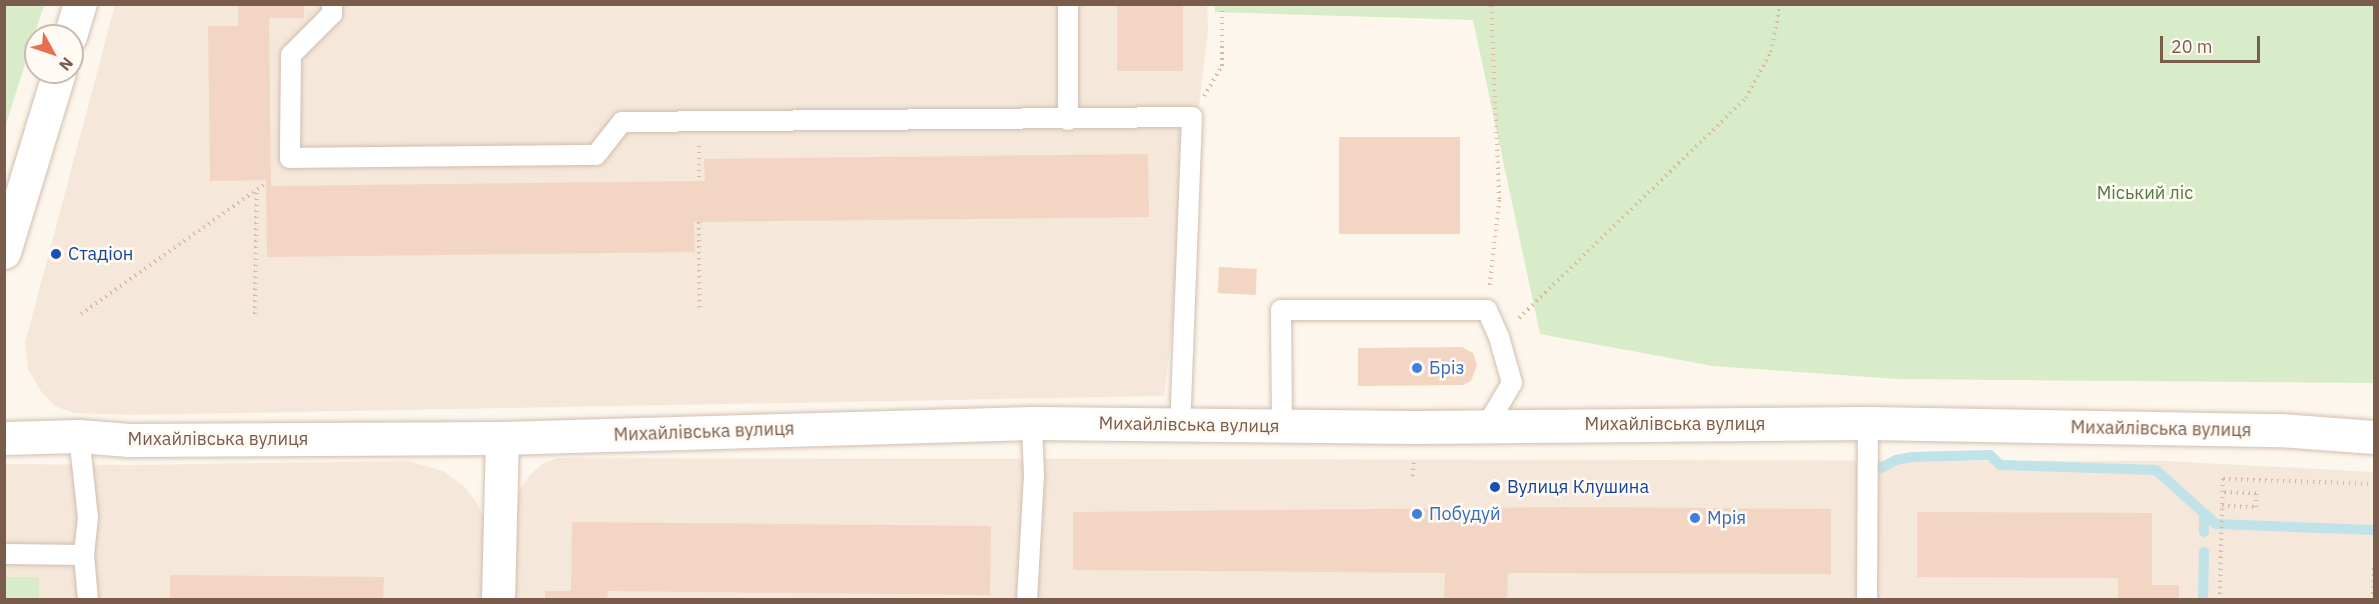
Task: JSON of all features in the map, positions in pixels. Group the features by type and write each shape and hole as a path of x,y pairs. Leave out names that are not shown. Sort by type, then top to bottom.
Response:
{"main road":[{"path":"74,24 80,4"},
{"path":"4,252 55,84"},
{"name":"Михайлівська вулиця","path":"4,438 79,436 129,440 502,438 1032,423 1282,426 1868,423 2280,430 2374,437"},
{"path":"498,600 502,438"}],"lane":[{"path":"332,4 332,14 291,55 290,158 596,155 622,122 1068,120 1192,117 1180,426"},
{"path":"1068,4 1068,120"},
{"path":"1282,426 1281,310 1487,310 1499,337 1512,383 1487,425"},
{"path":"1027,600 1034,476 1032,423"},
{"path":"1867,600 1868,423"},
{"path":"79,436 88,517 84,555 88,600"},
{"path":"4,554 84,555"}],"path":[{"path":"1192,117 1222,66 1222,4"},
{"path":"1487,310 1499,199 1491,4"},
{"path":"1499,337 1746,98 1771,52 1780,4"},
{"path":"699,122 699,181"},
{"path":"81,314 257,192 266,183"},
{"path":"255,314 257,192"},
{"path":"699,222 700,312"},
{"path":"1413,476 1414,460"},
{"path":"2220,600 2223,479 2374,484"},
{"path":"2222,492 2256,493 2256,507 2222,506"},
{"path":"2373,600 2374,564"}],"shaded area":[{"path":"115,5 1207,5 1208,30 1164,396 129,415 74,413 55,406 40,390 28,369 25,343"},
{"path":"557,458 2167,461 2374,472 2374,599 510,600 513,513 519,491 529,476 542,464"},
{"path":"409,461 443,471 465,487 476,502 486,522 481,599 5,600 5,464 129,465"}],"green space":[{"path":"4,5 44,5 38,24 24,24 24,68 5,127"},
{"name":"Міський ліс","path":"1215,5 2374,5 2374,383 1897,379 1713,366 1540,334 1473,20 1215,12"},
{"path":"5,577 39,577 39,599 5,599"}],"building":[{"path":"238,4 304,4 304,18 269,18 271,186 705,181 704,159 1148,154 1149,217 694,222 695,252 267,257 266,180 210,181 208,26 238,26"},
{"path":"1117,4 1183,4 1183,71 1117,71"},
{"path":"1339,137 1460,137 1460,234 1339,234"},
{"path":"1219,267 1257,269 1256,295 1218,293"},
{"name":"Бріз","path":"1462,347 1473,353 1477,365 1471,381 1463,385 1358,386 1358,348"},
{"path":"1565,507 1831,509 1831,574 1508,573 1507,600 1444,600 1445,573 1073,570 1073,512"},
{"path":"1917,512 2152,513 2152,585 2179,585 2179,600 2118,600 2118,578 1917,577"},
{"path":"572,522 991,526 990,595 608,591 607,600 545,600 545,591 571,591"},
{"path":"170,575 384,577 383,598 386,600 170,600"}],"waterway":[{"path":"1881,468 1896,460 1911,457 1990,455 2000,465 2156,470 2216,524 2374,530"},
{"path":"2204,514 2204,532"},
{"path":"2203,600 2204,552"}],"place":[{"name":"Стадіон","path":"56,254"},
{"name":"Бріз","path":"1417,368"},
{"name":"Вулиця Клушина","path":"1495,487"},
{"name":"Побудуй","path":"1417,514"},
{"name":"Мрія","path":"1695,518"}]}
